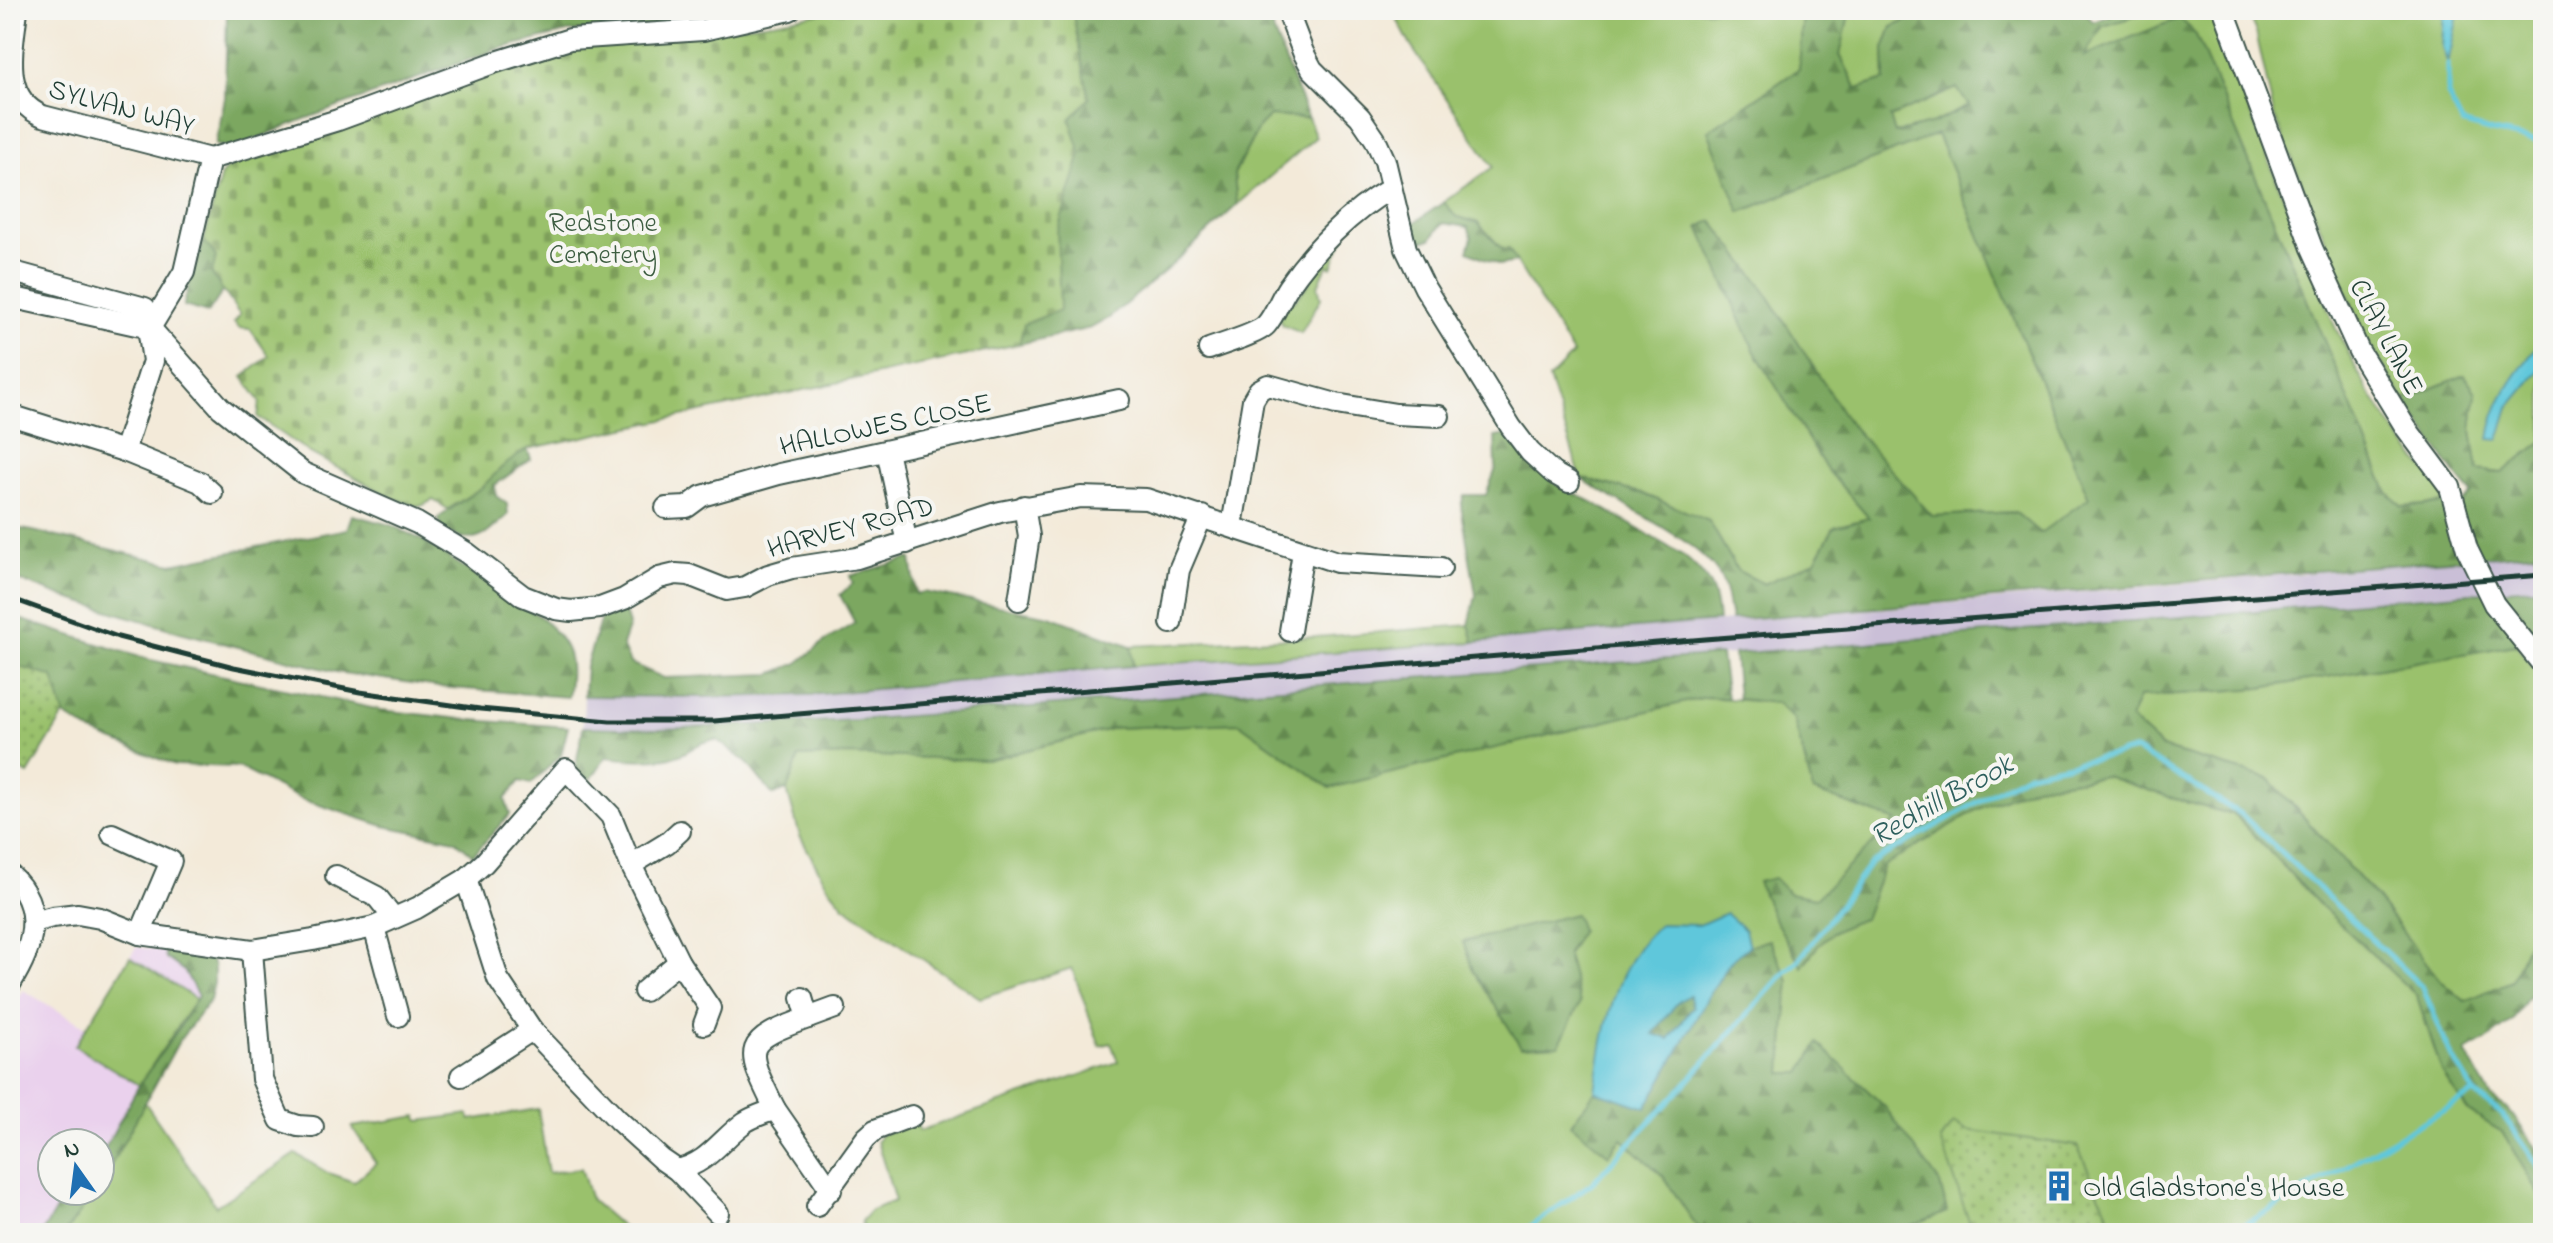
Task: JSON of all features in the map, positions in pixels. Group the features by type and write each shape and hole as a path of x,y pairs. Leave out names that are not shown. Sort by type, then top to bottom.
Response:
{"street":[{"name":"SYLVAN WAY","path":"17,10 12,77 16,94 26,108 43,116 210,159"},
{"path":"124,451 153,361 150,328 184,272 210,159 338,120 493,63 570,39 703,30 790,10"},
{"path":"1287,10 1312,69 1360,117 1375,139 1385,161 1390,189 1414,268 1464,354 1530,452 1553,473 1569,482"},
{"name":"CLAY LANE","path":"2224,10 2312,248 2359,351 2406,428 2450,487 2467,549 2494,604 2543,665"},
{"path":"1209,349 1265,327 1287,288 1313,255 1370,200 1390,189"},
{"name":"HARVEY ROAD","path":"10,271 145,308 150,328 221,408 303,473 417,523 467,553 523,596 556,609 600,608 624,599 659,578 689,575 727,590 745,587 768,575 792,568 857,558 968,521 1024,506 1081,497 1146,499 1337,562 1441,568"},
{"path":"10,297 150,328"},
{"path":"1232,526 1253,400 1259,390 1268,385 1336,404 1396,414 1439,416"},
{"name":"HALLOWES CLOSE","path":"666,508 687,507 702,496 743,483 1119,400"},
{"path":"10,415 124,451 200,482 212,493"},
{"path":"887,451 907,543"},
{"path":"1019,600 1029,536 1024,506"},
{"path":"1171,623 1179,570 1202,516"},
{"path":"1290,631 1303,552"},
{"path":"33,922 78,914 100,918 140,934 252,950 374,927 417,908 466,879 484,863 566,769 611,816 631,865 679,962 710,1008 704,1024"},
{"path":"631,865 667,843 680,831"},
{"path":"112,834 171,861 140,934"},
{"path":"10,875 26,896 33,922 31,947 10,984"},
{"path":"336,876 377,897 393,917"},
{"path":"466,879 498,979 532,1030 618,1120 677,1170 718,1213"},
{"path":"374,927 398,1016"},
{"path":"252,950 262,1079 280,1120 313,1127"},
{"path":"644,991 679,962"},
{"path":"831,1190 775,1109 755,1067 752,1053 757,1041 805,1008 835,1008"},
{"path":"461,1076 532,1030"},
{"path":"677,1170 693,1167 713,1153 746,1121 775,1109"},
{"path":"817,1206 866,1138 875,1130 912,1116"}],"shaded area":[{"path":"2543,552 2543,587 1748,653 856,720 660,729 583,727 584,696 809,695 1133,666 1474,642 2162,586"},
{"path":"136,947 164,951 166,959 185,971 198,996 139,1085 116,1127 36,1127 36,1207 57,1207 42,1233 10,1233 10,1011 23,990 86,1027"}],"green space":[{"path":"227,10 709,10 712,18 687,23 568,32 501,48 299,121 234,148 215,145 225,98"},
{"name":"Redstone Cemetery","path":"838,10 1072,10 1089,99 1070,119 1081,154 1057,232 1060,310 1024,324 1019,344 527,449 482,487 448,509 433,500 421,506 389,496 310,453 258,417 260,401 243,377 269,356 250,329 239,328 234,323 240,315 212,274 216,257 204,240 221,175 232,163 250,154 549,51 773,22"},
{"path":"1072,10 1265,10 1308,118 1270,116 1259,126 1234,174 1237,205 1109,318 1091,328 1019,344 1024,324 1060,309 1057,232 1081,154 1070,119 1089,99"},
{"path":"1392,10 1803,10 1799,69 1708,131 1741,212 1937,134 2089,498 2040,534 2015,512 1932,516 1849,423 1760,283 1712,221 1700,228 1825,467 1869,518 1834,527 1816,561 1764,584 1738,571 1709,521 1641,493 1581,478 1549,379 1573,354 1508,248 1504,251 1478,223 1455,216 1444,202 1493,167 1411,46"},
{"path":"1803,10 1850,10 1840,55 1857,89 1885,80 1884,49 1892,27 1932,10 2084,10 2093,22 2124,10 2156,10 2103,26 2084,56 2180,18 2196,35 2387,491 2402,507 2463,502 2472,494 2404,400 2465,375 2476,393 2472,430 2478,470 2502,473 2543,441 2543,552 1731,620 1723,584 1706,559 1674,534 1581,478 1641,493 1709,521 1738,571 1764,584 1815,561 1834,527 1869,518 1825,467 1754,350 1699,227 1712,221 1760,283 1849,423 1932,516 2015,512 2040,533 2089,498 1937,134 1740,212 1708,131 1799,69","holes":["1957,88 1969,106 1933,123 1895,133 1890,117"]},
{"path":"1850,10 1932,10 1892,27 1884,49 1885,80 1857,89 1840,55"},
{"path":"2156,10 2212,10 2336,329 2368,391 2402,441 2441,489 2444,503 2402,507 2387,491 2196,35 2082,56 2103,26"},
{"path":"2246,10 2543,10 2543,441 2502,473 2478,471 2472,430 2476,393 2465,375 2404,400 2366,338 2274,115 2256,32"},
{"path":"1957,88 1969,106 1933,123 1895,133 1890,117"},
{"path":"1270,116 1308,118 1316,137 1237,205 1234,174 1259,127"},
{"path":"1444,202 1455,216 1478,223 1503,250 1508,248 1517,262 1499,265 1468,251 1472,237 1468,227 1443,223 1431,239 1416,242 1411,225"},
{"path":"1341,236 1344,237 1332,267 1327,265 1318,286 1321,298 1301,333 1282,325 1279,319 1289,301 1295,300 1310,282 1311,270"},
{"path":"204,240 216,257 212,274 223,291 208,313 184,306"},
{"path":"1507,435 1560,487 1592,502 1684,556 1710,585 1718,621 1474,642 1469,625 1476,595 1461,506 1464,495 1486,495 1496,468 1495,437"},
{"path":"527,449 531,459 495,485 496,496 507,504 508,515 479,538 465,538 444,531 438,518 482,487"},
{"path":"352,515 391,525 420,539 542,618 565,645 568,654 571,673 568,697 439,687 336,672 180,632 67,598 10,577 10,527 172,564 347,529"},
{"path":"911,558 916,594 924,592 1050,616 1131,646 1133,666 809,695 584,696 586,666 602,615 624,609 629,625 622,645 630,663 664,678 771,674 798,663 825,641 855,623 840,595 853,583 850,576"},
{"path":"2543,587 2543,648 2536,644 2516,645 2261,688 2139,697 2130,719 2162,748 2269,779 2373,894 2439,979 2465,1001 2512,981 2536,923 2543,927 2543,971 2531,993 2513,1020 2466,1052 2491,1097 2508,1109 2543,1157 2543,1200 2502,1132 2468,1111 2442,1072 2417,996 2319,904 2235,815 2105,776 2035,786 1978,809 1884,866 1864,919 1828,936 1802,967 1772,915 1758,882 1774,878 1789,893 1816,898 1896,821 1813,791 1794,720 1777,703 1738,699 1734,654"},
{"path":"10,616 146,659 381,710 568,727 561,755 531,784 520,781 505,799 510,814 473,855 455,840 384,826 301,799 238,767 175,765 92,732 64,715 53,677 10,664"},
{"path":"1469,625 1474,642 1133,666 1131,646 1316,637"},
{"path":"2516,645 2543,680 2543,905 2512,981 2465,1002 2439,979 2373,894 2269,779 2162,748 2130,719 2139,697 2261,688"},
{"path":"1721,655 1727,698 1706,697 1330,788 1239,723 1115,728 987,760 849,755 799,757 787,790 773,795 747,763 717,740 665,758 606,757 591,779 576,772 583,727 660,729 856,720"},
{"path":"10,664 53,677 64,715 28,774 10,763"},
{"path":"1706,697 1777,703 1794,720 1813,791 1897,821 1925,841 1978,809 2035,786 2105,776 2235,815 2319,904 2417,996 2442,1072 2468,1111 2502,1132 2543,1200 2543,1233 864,1233 861,1221 871,1210 895,1201 877,1141 882,1134 917,1123 919,1131 1118,1062 1111,1043 1100,1046 1072,968 980,998 844,906 827,885 800,836 787,790 799,757 849,755 987,760 1115,728 1239,723 1330,788"},
{"path":"1575,914 1581,930 1567,955 1580,1003 1559,1045 1521,1047 1473,970 1463,942"},
{"path":"1769,940 1789,981 1782,1073 1801,1073 1818,1043 1885,1107 1940,1183 1947,1212 1896,1233 1701,1233 1663,1176 1622,1139 1609,1155 1571,1124 1595,1091 1646,1108 1730,962 1749,946"},
{"path":"164,951 207,955 214,966 210,1000 179,1041 116,1156 116,1127 139,1085 198,996 185,972 166,958"},
{"path":"130,957 196,999 139,1085 75,1046"},
{"path":"1689,994 1693,1007 1669,1039 1652,1034 1677,1003"},
{"path":"144,1101 216,1206 296,1154 328,1173 354,1182 376,1163 352,1127 417,1116 420,1121 468,1114 470,1120 538,1109 548,1173 581,1168 591,1200 629,1233 65,1233 84,1207 116,1207 116,1154"},
{"path":"1954,1123 1967,1130 2077,1146 2117,1233 1973,1233 1941,1140"},
{"path":"57,1207 84,1207 65,1233 42,1233"}],"water":[{"path":"2444,10 2459,10 2448,64 2442,47"},
{"path":"2543,339 2543,366 2509,407 2499,440 2489,439 2502,398"},
{"path":"1726,913 1745,930 1749,946 1730,962 1646,1108 1595,1091 1613,1001 1631,959 1660,924 1699,925","holes":["1689,995 1693,1007 1669,1039 1653,1034 1677,1003"]}],"waterway":[{"path":"2448,64 2448,95 2462,123 2543,142"},
{"name":"Redhill Brook","path":"1521,1233 1592,1183 1799,960 1871,863 2028,773 2136,750 2242,815 2423,988 2450,1053 2474,1093 2502,1114 2543,1172"},
{"path":"2230,1233 2474,1093"}],"railway":[{"path":"10,598 118,637 234,667 360,692 480,709 610,721 714,721 1705,639 2543,575"}],"place":[{"name":"Old Gladstone's House","path":"2059,1186"}]}
